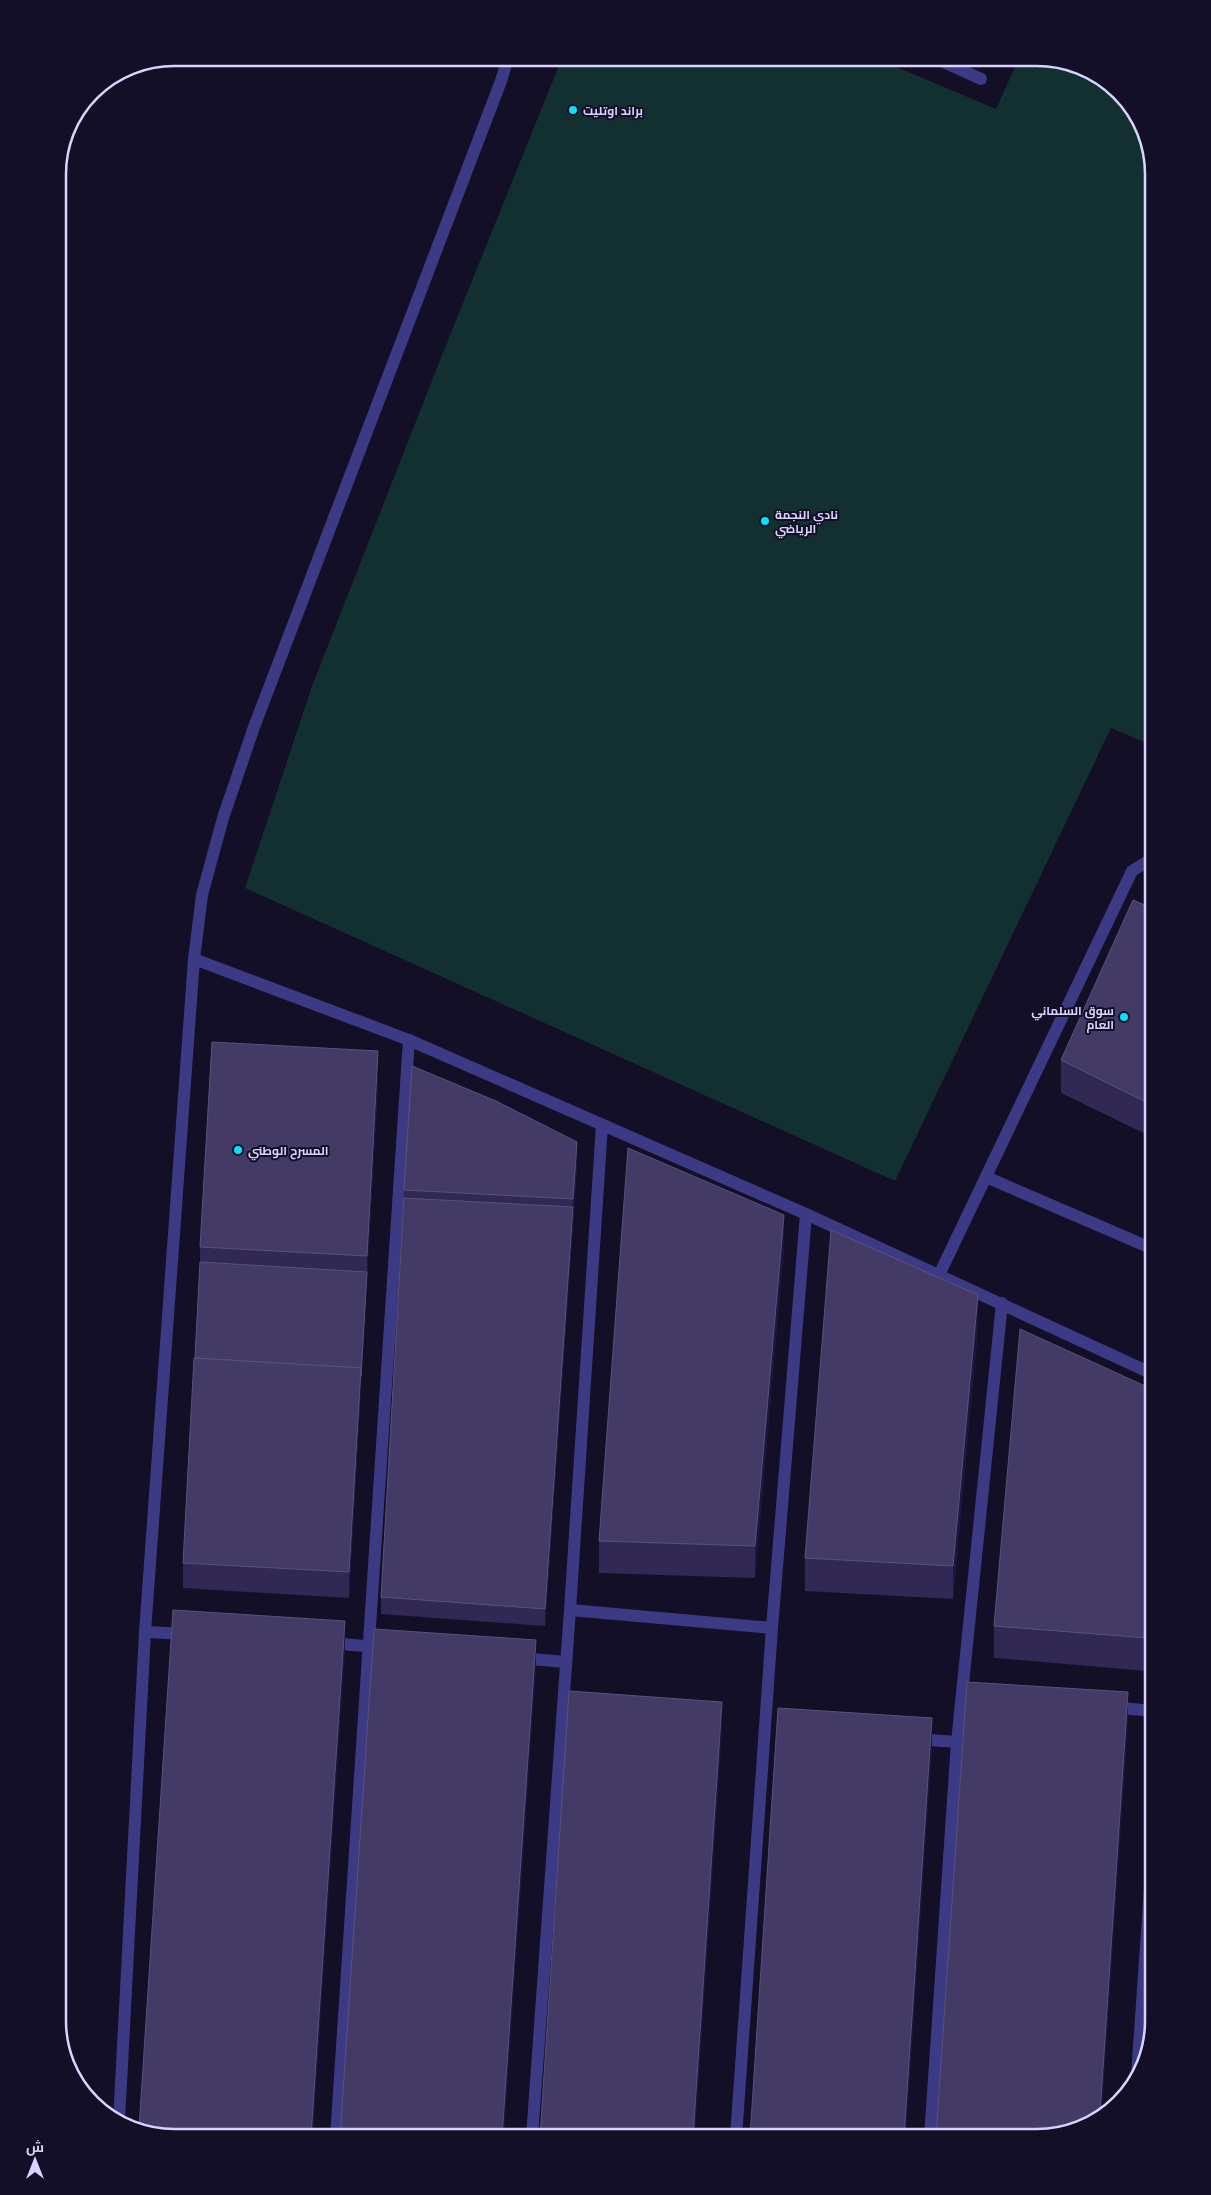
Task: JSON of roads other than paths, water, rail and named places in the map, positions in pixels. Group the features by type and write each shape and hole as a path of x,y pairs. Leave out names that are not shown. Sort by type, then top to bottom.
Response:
{"street":[{"path":"119,2114 145,1632 194,959 202,896 222,818 254,727 506,66"},
{"path":"952,66 981,79"},
{"path":"939,1275 1132,871 1145,863"},
{"path":"194,959 409,1040 806,1214 1145,1370"},
{"path":"337,2129 409,1040"},
{"path":"533,2129 570,1610 602,1125"},
{"path":"986,1177 1145,1245"},
{"path":"737,2129 769,1730 772,1628 806,1214"},
{"path":"931,2129 958,1742 967,1696 1002,1303"},
{"path":"570,1610 772,1628"},
{"path":"145,1632 203,1635"},
{"path":"320,1643 388,1648"},
{"path":"507,1657 566,1662"},
{"path":"1096,1706 1145,1709"},
{"path":"903,1738 958,1742"},
{"path":"1138,2058 1145,1967"}],"place":[{"name":"براند اوتليت","path":"573,110"},
{"name":"نادي النجمة الرياضي","path":"765,521"},
{"name":"سوق السلماني العام","path":"1124,1017"},
{"name":"المسرح الوطني","path":"238,1150"}]}
